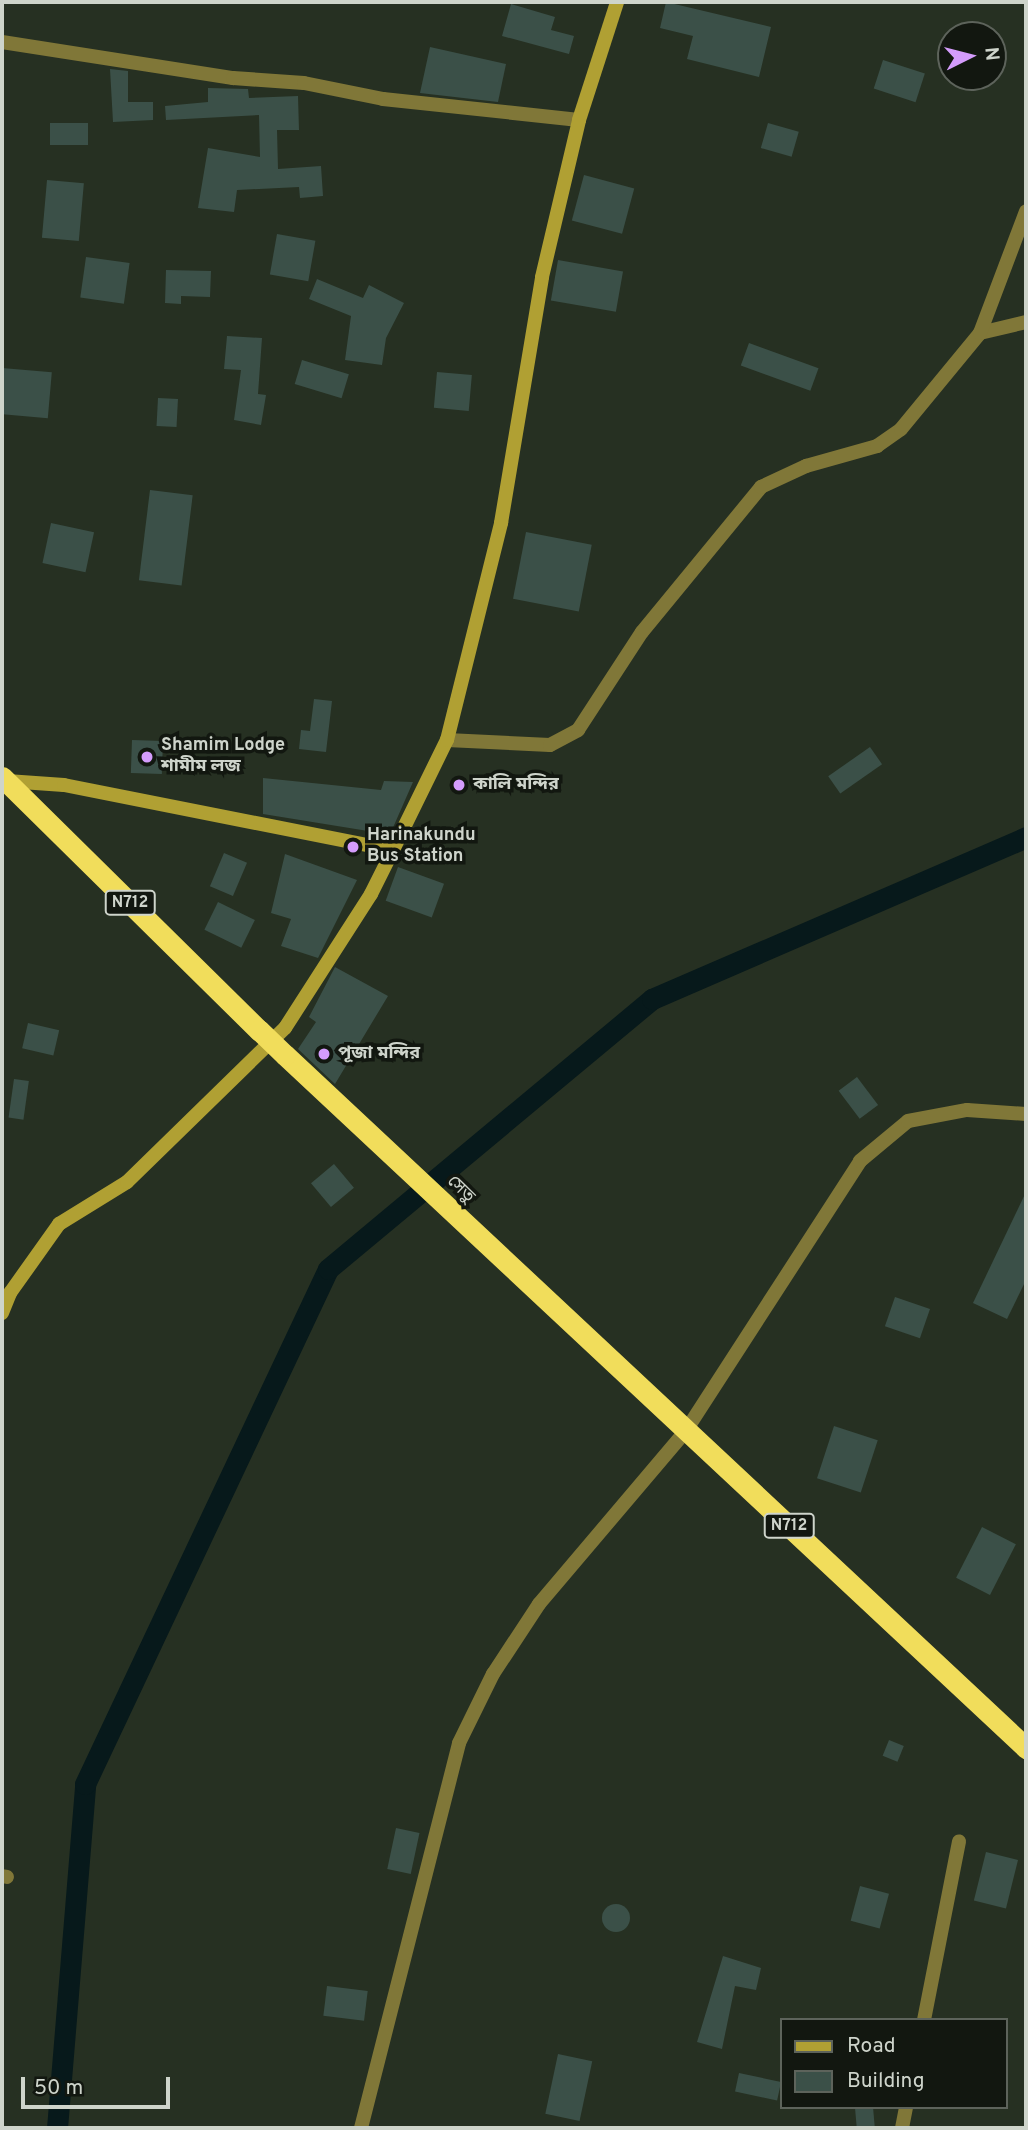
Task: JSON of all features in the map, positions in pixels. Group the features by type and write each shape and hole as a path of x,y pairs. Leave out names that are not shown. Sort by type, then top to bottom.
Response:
{"highway":[{"name":"সেতু","path":"4,779 285,1055 685,1432"},
{"name":"N712","path":"685,1432 1026,1748"}],"main road":[{"path":"2,1313 6,1291 59,1224 127,1182 285,1028 371,894 447,740 501,523 542,277 579,120 617,2"},
{"path":"4,779 64,785 393,849"}],"street":[{"path":"2,43 233,78 304,83 383,100 579,120"},
{"path":"447,740 550,745 578,730 642,632 761,487 806,466 877,446 901,429 980,333 1026,211"},
{"path":"980,333 1026,322"},
{"path":"361,2128 459,1743 493,1674 539,1604 685,1432 860,1161 908,1121 967,1110 1026,1114"},
{"path":"924,2018 959,1841"},
{"path":"902,2128 906,2109"}],"building":[{"path":"666,2 771,27 759,77 687,59 693,36 660,28"},
{"path":"511,4 555,17 551,30 574,36 569,54 502,36"},
{"path":"430,47 506,64 498,102 420,93"},
{"path":"883,60 925,74 916,102 874,89"},
{"path":"110,69 128,71 128,102 153,102 153,120 113,122"},
{"path":"208,88 248,89 249,98 298,96 299,130 277,130 278,169 321,166 323,196 300,198 299,187 237,190 234,212 198,208 208,148 260,157 259,115 166,120 165,106 208,102"},
{"path":"50,123 88,123 88,145 50,145"},
{"path":"768,123 799,132 792,157 761,148"},
{"path":"584,175 634,188 622,234 572,220"},
{"path":"47,180 84,183 79,241 42,238"},
{"path":"277,234 315,241 308,281 270,274"},
{"path":"86,257 130,263 124,304 80,298"},
{"path":"558,260 623,271 616,312 551,300"},
{"path":"166,270 211,271 210,297 181,296 181,304 165,303"},
{"path":"317,279 363,298 369,285 404,303 386,338 382,365 345,360 351,316 309,299"},
{"path":"227,336 262,338 258,394 266,395 261,425 234,420 241,370 224,369"},
{"path":"749,343 819,368 810,391 741,366"},
{"path":"302,360 349,374 342,398 295,384"},
{"path":"2,368 52,372 48,418 2,414"},
{"path":"437,372 472,375 469,411 434,408"},
{"path":"158,398 178,399 177,427 157,426"},
{"path":"150,490 193,495 182,586 139,580"},
{"path":"51,523 94,532 86,572 42,563"},
{"path":"526,532 592,545 579,612 513,599"},
{"path":"314,699 332,701 326,752 299,749 301,730 310,731"},
{"name":"Shamim Lodge শামীম লজ","path":"132,740 163,741 162,774 131,773"},
{"path":"870,747 882,764 840,793 828,776"},
{"path":"263,778 381,790 384,781 413,782 388,839 367,835 368,831 263,814"},
{"path":"224,853 247,863 233,896 210,886"},
{"path":"285,854 357,880 318,958 281,946 291,919 271,913"},
{"path":"398,867 444,884 432,918 386,901"},
{"path":"218,902 255,920 241,948 204,930"},
{"path":"335,967 388,996 335,1084 298,1049 316,1022 309,1017"},
{"path":"28,1023 59,1030 53,1056 22,1048"},
{"path":"857,1077 878,1105 860,1119 839,1091"},
{"path":"14,1079 29,1081 23,1120 9,1118"},
{"path":"334,1164 354,1188 331,1207 311,1183"},
{"path":"1026,1192 1026,1280 1007,1319 973,1303"},
{"path":"895,1297 930,1309 920,1338 885,1326"},
{"path":"834,1426 878,1440 861,1493 817,1478"},
{"path":"982,1527 1016,1544 990,1595 956,1578"},
{"path":"889,1740 904,1746 897,1762 883,1756"},
{"path":"396,1828 419,1833 411,1874 387,1869"},
{"path":"986,1852 1018,1860 1006,1908 974,1901"},
{"path":"860,1886 889,1894 880,1929 851,1921"},
{"path":"616,1904 626,1908 630,1918 626,1928 616,1932 606,1928 602,1918 606,1908"},
{"path":"723,1956 761,1968 756,1990 735,1986 722,2049 697,2042"},
{"path":"327,1986 368,1991 364,2021 323,2016"},
{"path":"558,2054 592,2061 580,2121 545,2114"},
{"path":"739,2073 780,2082 777,2101 735,2092"},
{"path":"855,2109 873,2109 875,2128 857,2128"}],"waterway":[{"path":"57,2128 85,1784 328,1269 652,999 1026,837"}],"place":[{"name":"Shamim Lodge শামীম লজ","path":"147,757"},
{"name":"কালি মন্দির","path":"459,785"},
{"name":"Harinakundu Bus Station","path":"353,847"},
{"name":"পূজা মন্দির","path":"324,1054"}]}
